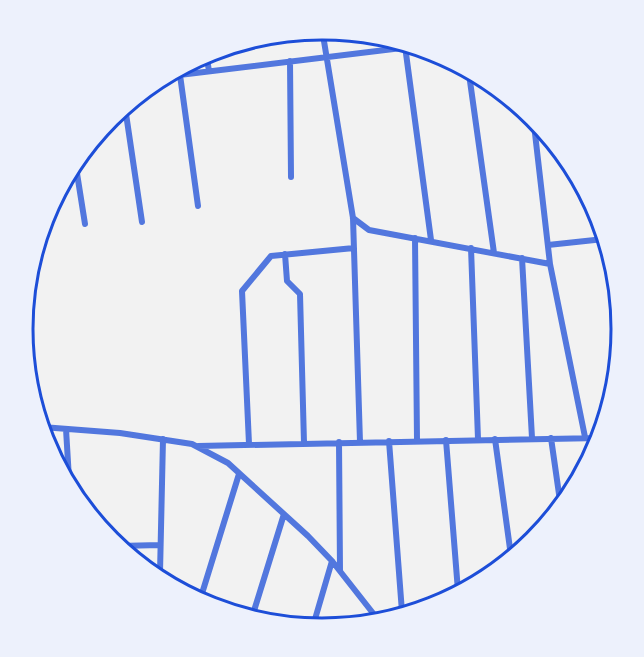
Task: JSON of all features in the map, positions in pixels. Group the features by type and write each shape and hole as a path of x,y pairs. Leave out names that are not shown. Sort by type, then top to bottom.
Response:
{"street":[{"path":"324,39 353,218 360,442"},
{"path":"184,74 392,48"},
{"path":"408,53 430,240"},
{"path":"290,62 291,177"},
{"path":"208,63 209,71"},
{"path":"180,77 198,206"},
{"path":"470,80 494,253"},
{"path":"126,116 142,222"},
{"path":"535,134 550,264 585,437"},
{"path":"77,175 85,224"},
{"path":"353,218 369,230 550,264"},
{"path":"415,238 417,441"},
{"path":"548,245 597,240"},
{"path":"249,444 242,291 271,256 354,248"},
{"path":"471,248 478,439"},
{"path":"285,254 287,281 300,294 304,443"},
{"path":"522,258 532,438"},
{"path":"51,428 164,439 196,446 590,437"},
{"path":"66,429 68,466"},
{"path":"551,438 559,493"},
{"path":"160,568 164,439"},
{"path":"495,439 510,548"},
{"path":"446,440 457,584"},
{"path":"389,441 402,606"},
{"path":"339,442 340,570"},
{"path":"196,446 228,463 284,514 332,561 372,613"},
{"path":"202,592 239,474"},
{"path":"254,610 284,514"},
{"path":"131,546 160,545"},
{"path":"315,618 332,561"}]}
